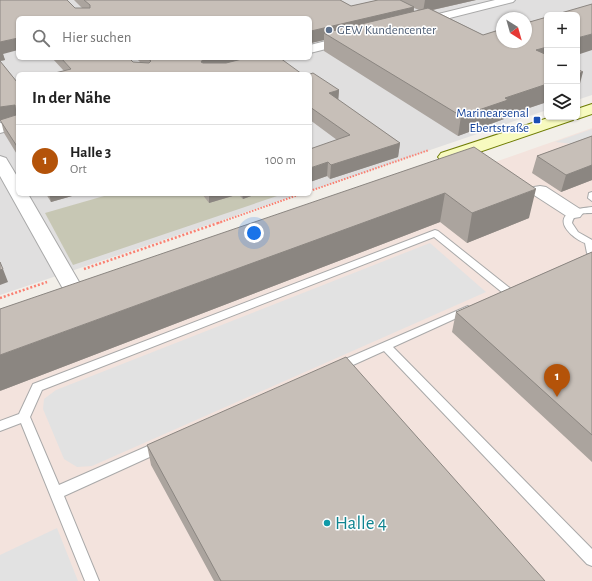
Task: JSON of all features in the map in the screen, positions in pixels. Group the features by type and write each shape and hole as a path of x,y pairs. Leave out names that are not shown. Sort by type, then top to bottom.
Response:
{"street":[{"path":"408,25 509,0"},
{"path":"454,3 468,10"},
{"path":"312,49 363,36"},
{"path":"580,113 592,109"},
{"path":"431,162 558,120"},
{"path":"0,128 16,124"},
{"path":"0,161 16,189"},
{"path":"540,191 574,213"},
{"path":"20,196 70,284"}],"lane":[{"path":"590,249 569,228 567,222 569,217 574,213 592,210"},
{"path":"0,426 24,417 37,387 435,233 511,290 493,298"},
{"path":"328,371 478,304"},
{"path":"386,346 592,559"},
{"path":"24,417 92,581"},
{"path":"56,493 171,442"}],"path":[{"path":"0,298 70,284 296,196"}],"shaded area":[{"path":"0,0 592,0 592,95 580,99 580,12 544,12 544,111 312,190 312,72 16,72 16,196 294,196 0,295"},
{"path":"592,128 592,581 0,581 0,336"},
{"path":"592,129 592,146 555,142"},
{"path":"104,196 277,196 73,265 45,213"},
{"path":"430,243 486,292 92,466 77,467 64,459 43,409 44,399 56,390"},
{"path":"57,528 78,581 0,581 0,555"}],"building":[{"path":"0,0 67,0 75,8 90,8 90,5 84,0 340,0 351,6 378,0 400,0 414,7 312,31 312,16 16,16 16,38 0,42"},
{"path":"592,4 592,34 580,37 580,12 564,12"},
{"path":"428,8 483,35 496,31 496,48 532,48 532,21 544,18 544,48 536,50 544,54 544,85 505,98 508,100 461,116 324,33"},
{"path":"63,60 131,60 133,62 149,63 151,61 150,60 202,60 201,62 203,63 226,63 238,60 283,60 299,72 59,72 71,69"},
{"path":"0,61 16,81 16,115 15,105 0,107"},
{"path":"312,73 339,90 329,93 400,143 331,165 328,162 312,167 312,148 350,135 312,108"},
{"path":"16,115 16,145 0,120"},
{"path":"592,136 592,165 566,175 537,156"},
{"path":"474,147 536,189 472,213 445,193 0,355 0,309"},
{"path":"592,252 592,435 456,312"},
{"path":"0,262 3,269 0,270"},
{"name":"Halle 4","path":"346,357 545,581 221,581 147,445"}],"place":[{"name":"GEW Kundencenter","path":"329,30"},
{"name":"Marinearsenal Ebertstraße","path":"537,120"},
{"name":"Halle 3","path":"557,397"},
{"name":"Halle 4","path":"327,523"}]}
